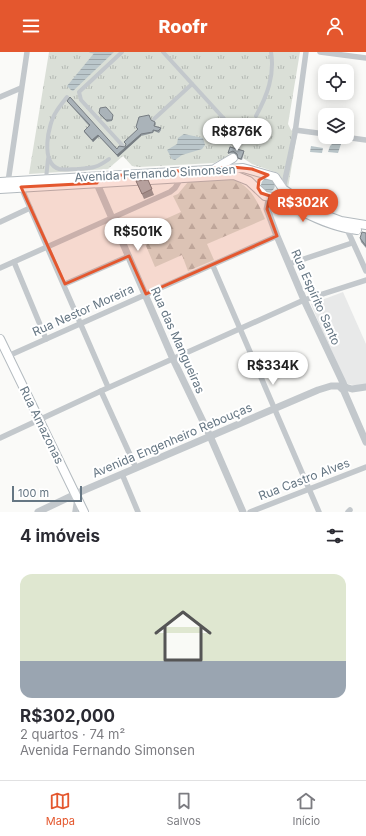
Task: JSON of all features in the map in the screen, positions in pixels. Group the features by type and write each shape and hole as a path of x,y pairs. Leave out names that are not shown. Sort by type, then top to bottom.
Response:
{"main road":[{"path":"215,169 233,158"},
{"name":"Avenida Fernando Simonsen","path":"0,188 215,169 243,168 275,177 281,186 306,206 345,225 366,225"},
{"name":"Avenida Fernando Simonsen","path":"4,182 181,178 234,175 243,178 258,188 261,193 271,196 314,218 366,230"},
{"path":"258,188 259,180 268,175"},
{"path":"271,196 281,186"},
{"name":"Rua Amazonas","path":"0,339 2,348 8,356 84,512"}],"street":[{"path":"4,182 26,52"},
{"path":"122,52 79,92 81,100 123,146"},
{"path":"163,52 227,122"},
{"path":"256,116 270,85 273,66 271,52"},
{"path":"281,186 295,130 306,52"},
{"path":"320,52 366,58"},
{"path":"154,119 192,84"},
{"path":"0,97 20,88"},
{"path":"46,180 48,137 55,113 67,97"},
{"path":"295,130 318,133"},
{"path":"354,138 366,140"},
{"path":"48,159 58,168 70,169 96,167 109,159"},
{"path":"0,268 170,192 175,188 181,178"},
{"name":"Rua das Mangueiras","path":"96,180 173,359 210,436 243,512"},
{"path":"21,187 65,284 108,387"},
{"name":"Rua Espírito Santo","path":"271,196 267,209 277,236 366,442"},
{"path":"0,222 30,208"},
{"path":"345,225 366,271"},
{"name":"Rua Nestor Moreira","path":"8,356 146,294 213,266 277,236"},
{"path":"289,264 352,243"},
{"path":"65,284 129,256"},
{"path":"14,262 46,339"},
{"path":"213,266 273,409 319,512"},
{"path":"0,438 108,387 304,300 366,280"},
{"name":"Avenida Engenheiro Rebouças","path":"38,512 76,497 122,474 326,387 342,387 352,389 366,387"},
{"path":"100,391 136,468"},
{"name":"Rua Castro Alves","path":"250,512 366,467"},
{"path":"122,474 138,512"},
{"path":"75,512 76,497"}],"highlighted area":[{"path":"232,167 252,169 268,175 259,180 258,188 261,193 270,196 267,209 277,236 146,294 129,256 65,284 21,187 97,183 94,177"}],"shaded area":[{"path":"95,52 114,52 73,91 71,90 67,86"},
{"path":"184,134 203,138 205,145 202,149 182,155 175,160 172,159 167,150 177,144 178,138"},
{"path":"332,144 341,144 338,153 328,152"},
{"path":"311,146 323,148 322,153 310,152"},
{"path":"268,178 273,180 275,185 273,190 268,192 263,190 261,185 263,180"},
{"path":"343,292 366,344 366,384 358,386 348,384 341,377 311,304"}],"green space":[{"path":"49,52 300,52 288,124 291,130 297,134 288,188 278,173 252,164 243,158 244,153 230,148 228,156 214,163 139,167 132,166 123,156 108,169 29,174"},
{"path":"227,178 241,183 247,188 259,205 265,219 207,244 214,260 188,271 182,255 155,267 141,234 144,232 143,229 181,212 173,196 178,194 188,182"}],"building":[{"path":"70,97 117,149 119,146 125,147 126,144 124,142 138,129 136,127 139,117 149,115 151,120 155,122 154,126 161,128 158,131 153,130 153,132 141,134 117,155 98,135 92,140 84,131 90,125 67,101"},
{"path":"106,107 113,115 112,120 106,120 99,113 100,108"},
{"path":"230,147 244,151 241,159 238,158 237,154 233,151 228,153"},
{"path":"148,180 152,189 142,194 136,181"},
{"path":"362,232 366,233 366,246 360,238"}],"waterway":[{"path":"90,52 95,53"}]}
